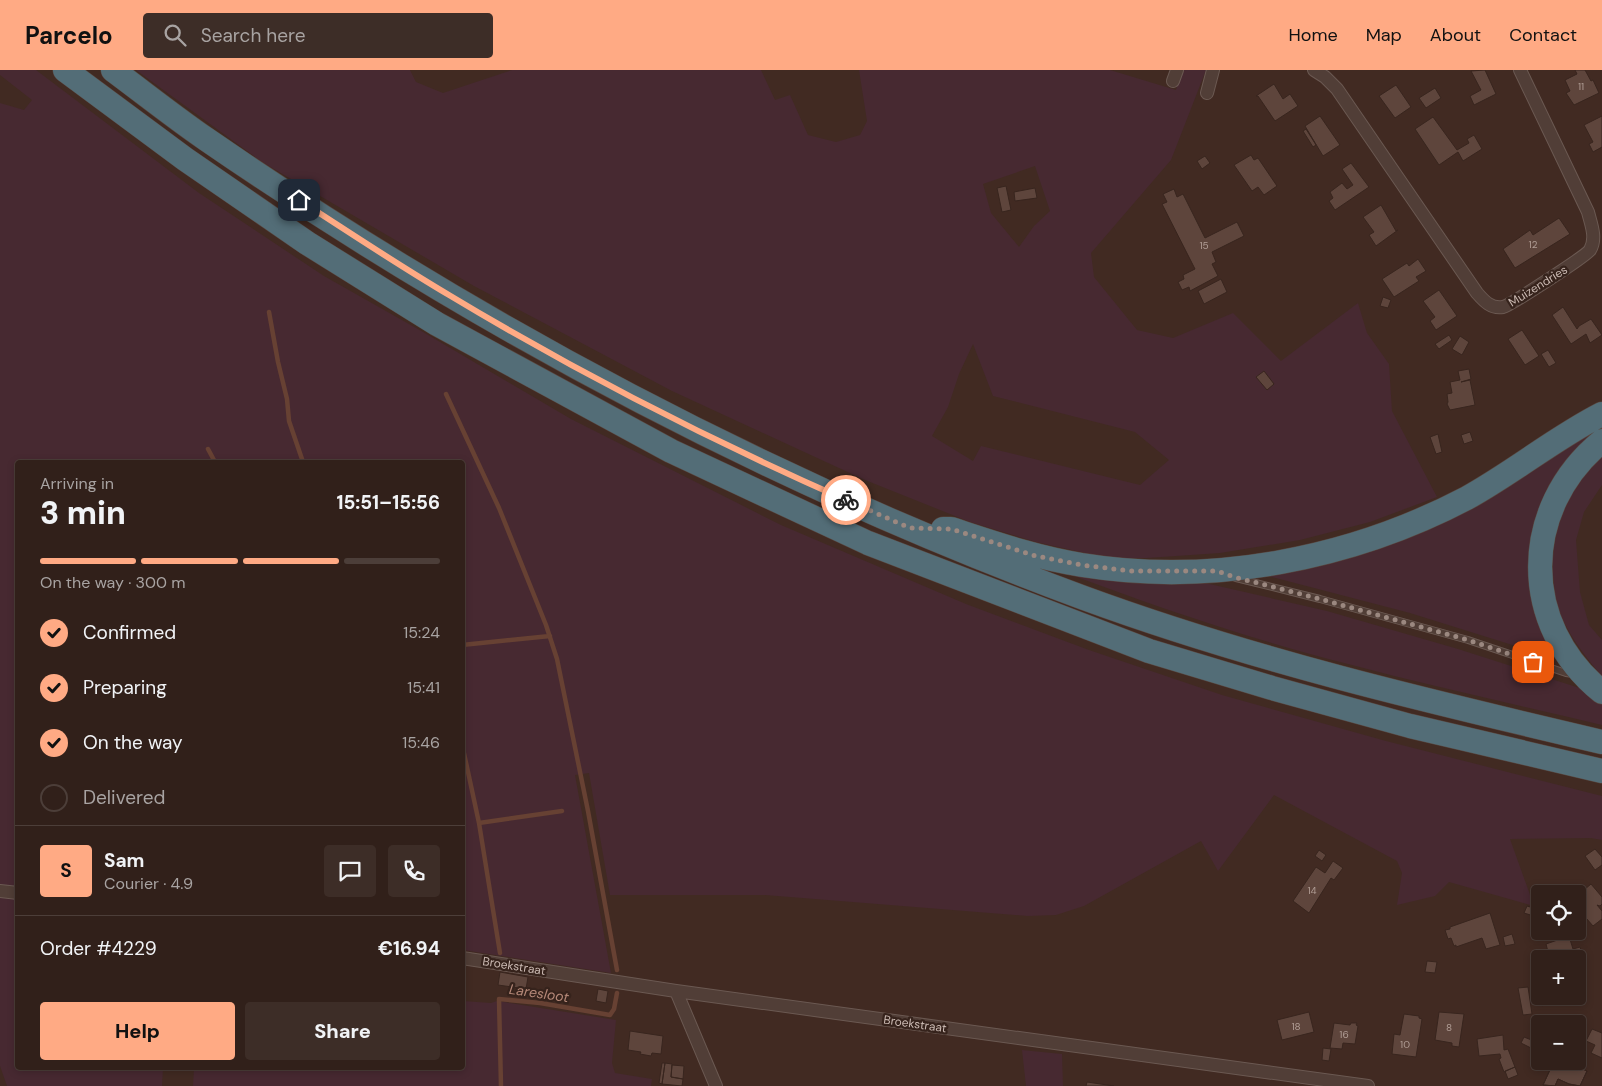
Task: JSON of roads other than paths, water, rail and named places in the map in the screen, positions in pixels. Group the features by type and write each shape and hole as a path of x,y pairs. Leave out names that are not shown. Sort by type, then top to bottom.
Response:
{"highway":[{"path":"65,70 209,176 307,242 437,324 671,451 868,544 1149,651 1281,691 1410,726 1602,772"},
{"path":"113,70 202,136 267,180 449,295 569,364 683,424 780,471 910,528 1085,598 1293,666 1426,701 1602,742"},
{"path":"910,528 951,529 1036,556 1082,565 1130,571 1217,571 1287,561 1381,535 1421,519 1466,498 1506,476 1586,422 1602,414"},
{"path":"1602,441 1571,472 1556,496 1541,543 1540,570 1546,611 1556,638 1569,658 1602,692"}],"street":[{"path":"1207,93 1214,70"},
{"name":"Muizendries","path":"1314,70 1325,77 1337,89 1477,293 1489,305 1504,307 1574,263 1590,250 1593,233 1588,212 1520,70"},
{"path":"0,891 15,894"},
{"name":"Broekstraat","path":"465,958 676,990 1368,1086"},
{"path":"676,990 716,1086"}],"lane":[{"path":"1217,571 1468,640 1566,673 1584,675"}],"waterway":[{"path":"269,312 287,399 289,421 302,460"},
{"path":"446,394 499,508 546,625 557,659 588,811 617,970"},
{"path":"208,449 214,460"},
{"path":"465,645 550,636"},
{"path":"465,758 479,823 500,953"},
{"path":"479,823 562,811"},
{"name":"Laresloot","path":"501,1086 499,999 540,1003 610,1015 614,1009 617,993"}]}
